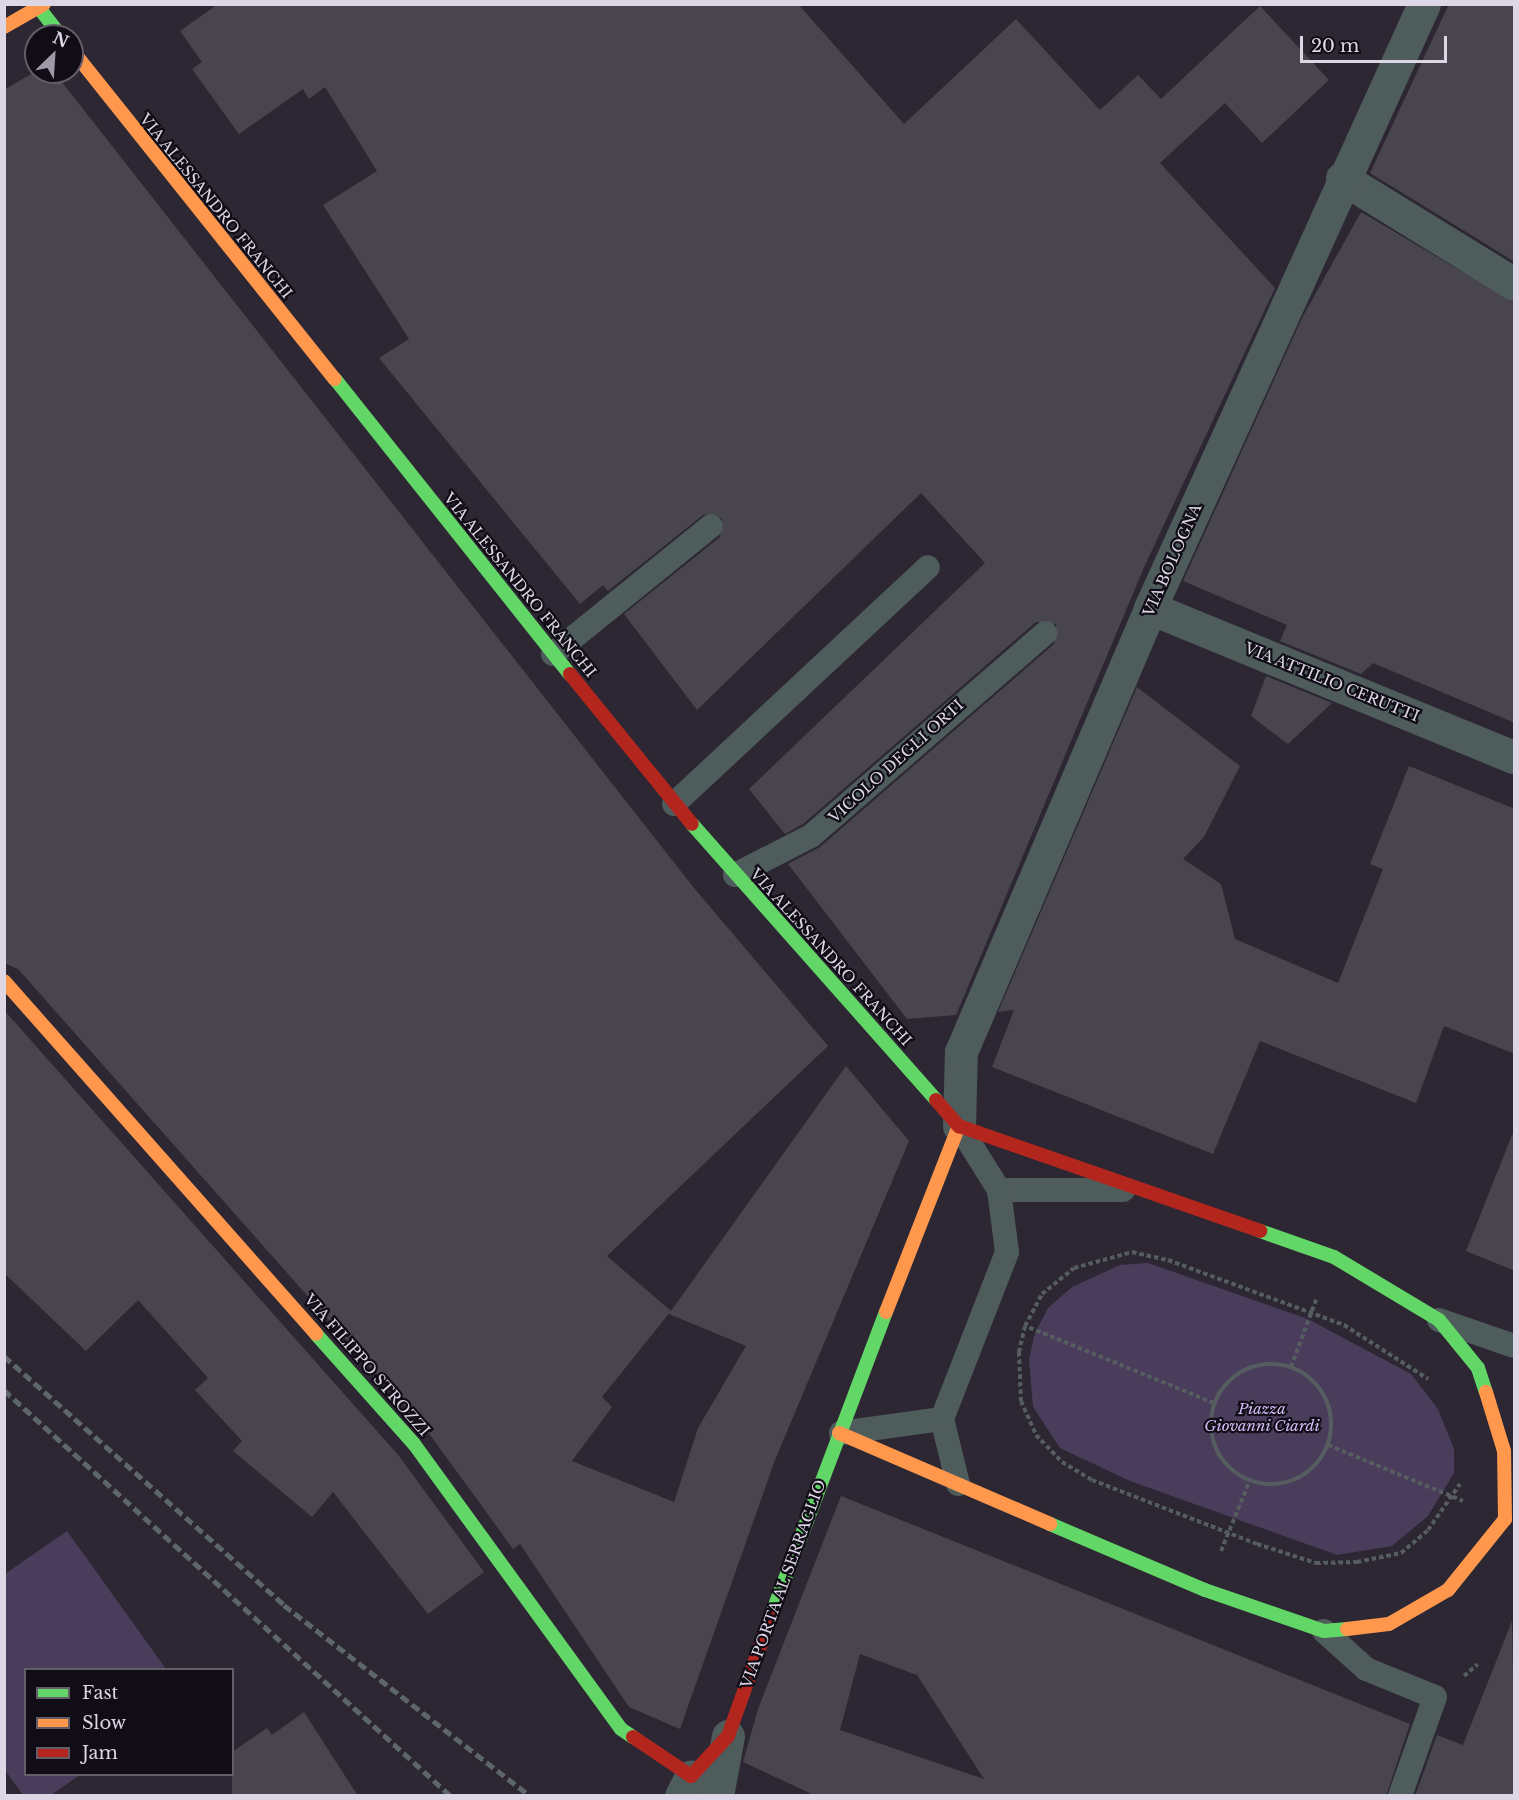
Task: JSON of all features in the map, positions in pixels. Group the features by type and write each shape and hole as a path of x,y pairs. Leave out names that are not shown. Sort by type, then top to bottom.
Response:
{"street":[{"name":"VIA BOLOGNA","path":"959,1126 961,1052 1114,670 1150,608 1342,178 1424,4"},
{"path":"4,27 41,6 53,24"},
{"name":"VIA ALESSANDRO FRANCHI","path":"84,65 674,804 959,1126"},
{"path":"1342,178 1515,284"},
{"name":"VIA ATTILIO CERUTTI","path":"1150,608 1515,757"},
{"name":"VIA FILIPPO STROZZI","path":"4,981 414,1444 621,1729 686,1786"},
{"path":"959,1126 1156,1191 1334,1257 1439,1320 1478,1368 1504,1451 1511,1514 1448,1590 1389,1624 1324,1631 1205,1590 839,1433 959,1126"},
{"name":"VIA PORTA AL SERRAGLIO","path":"717,1796 728,1736 839,1433"},
{"name":"VIA PORTA AL SERRAGLIO","path":"686,1786 728,1736"}],"lane":[{"path":"553,654 711,526"},
{"path":"674,804 928,567"},
{"name":"VICOLO DEGLI ORTI","path":"735,874 811,836 1045,633"},
{"path":"958,1484 942,1419 1007,1252 999,1190 959,1126"},
{"path":"999,1190 1156,1191"},
{"path":"1439,1320 1515,1346"},
{"path":"839,1433 942,1419"},
{"path":"1324,1631 1366,1669 1435,1697 1400,1796"}],"path":[{"path":"1435,1384 1382,1344 1311,1312 1132,1252 1074,1268 1042,1294 1024,1326 1019,1352 1022,1401 1036,1435 1062,1462 1092,1480 1316,1563 1357,1562 1401,1553 1454,1498 1464,1474"},
{"path":"1291,1366 1334,1257"},
{"path":"1024,1326 1214,1403"},
{"path":"1268,1363 1291,1366 1311,1379 1326,1398 1332,1422 1328,1445 1315,1465 1296,1479 1273,1484 1250,1480 1230,1468 1216,1449 1211,1426 1214,1403 1226,1383 1244,1369 1268,1363"},
{"path":"1328,1445 1454,1498 1511,1514"},
{"path":"1205,1590 1250,1480"}],"green space":[{"name":"Piazza Giovanni Ciardi","path":"1148,1263 1308,1319 1411,1374 1438,1409 1454,1449 1454,1473 1428,1516 1392,1546 1337,1555 1130,1481 1060,1448 1033,1407 1029,1359 1035,1333 1048,1308 1072,1287 1120,1265"},
{"path":"67,1531 165,1668 24,1668 24,1776 79,1776 51,1795 23,1795 5,1770 5,1574"}],"building":[{"path":"218,4 798,4 904,124 1016,19 1100,110 1138,75 1161,99 1260,6 1329,80 1262,143 1225,103 1160,163 1275,288 1145,565 956,1015 907,1019 788,864 820,847 1054,644 1056,624 1036,622 803,824 785,834 749,789 985,563 921,493 697,710 624,614 720,537 722,518 703,515 608,591 603,585 580,604 379,358 409,339 323,205 377,171 325,87 309,99 303,89 239,134 192,69 202,62 180,31"},
{"path":"1449,4 1515,4 1515,262 1370,173"},
{"path":"24,78 24,84 63,84 694,888 828,1046 607,1256 671,1311 846,1066 909,1141 775,1460 680,1729 629,1707 520,1544 513,1549 428,1432 18,969 4,963 4,90","holes":["671,1311 669,1314 746,1346 698,1428 674,1502 572,1461 612,1407 602,1397"]},
{"path":"1361,212 1515,303 1515,723 1373,663 1361,674 1280,641 1287,625 1183,581 1302,318"},
{"path":"1266,676 1332,703 1288,744 1251,716"},
{"path":"1137,687 1240,766 1204,837 1183,859 1221,884 1235,939 1338,983 1383,869 1370,864 1409,766 1515,809 1515,1054 1444,1026 1416,1103 1260,1041 1213,1154 992,1067 1014,1010 998,1012"},
{"path":"4,1010 399,1456 484,1572 428,1614 333,1492 312,1517 233,1451 242,1441 195,1390 208,1378 138,1300 86,1351 4,1273"},
{"path":"1512,1135 1515,1135 1515,1271 1466,1251"},
{"path":"841,1496 1410,1724 1386,1796 816,1796 743,1762 758,1709","holes":["860,1654 917,1675 984,1779 840,1730"]},
{"path":"1512,1621 1515,1796 1415,1796 1437,1735 1463,1745"},
{"path":"304,1712 358,1796 232,1796 234,1751 267,1728 272,1735"}],"railway":[{"path":"4,1356 284,1605 530,1796"},
{"path":"4,1390 451,1796"}],"traffic: fast":[{"path":"39,8 52,24"},
{"path":"335,379 570,674"},
{"path":"692,824 936,1100"},
{"path":"1260,1231 1334,1257 1439,1320 1478,1368 1486,1392"},
{"path":"771,1616 886,1312"},
{"path":"316,1334 414,1444 621,1729 633,1737"},
{"path":"1050,1524 1205,1590 1324,1631 1347,1629"}],"traffic: slow":[{"path":"4,27 44,4"},
{"path":"84,65 335,379"},
{"path":"4,981 316,1334"},
{"path":"886,1312 959,1126"},
{"path":"1347,1629 1389,1624 1448,1590 1505,1519 1504,1451 1486,1392"},
{"path":"839,1433 1050,1524"}],"traffic: jam":[{"path":"570,674 692,824"},
{"path":"936,1100 959,1126 1260,1231"},
{"path":"633,1737 691,1776 728,1736 771,1616"}]}
